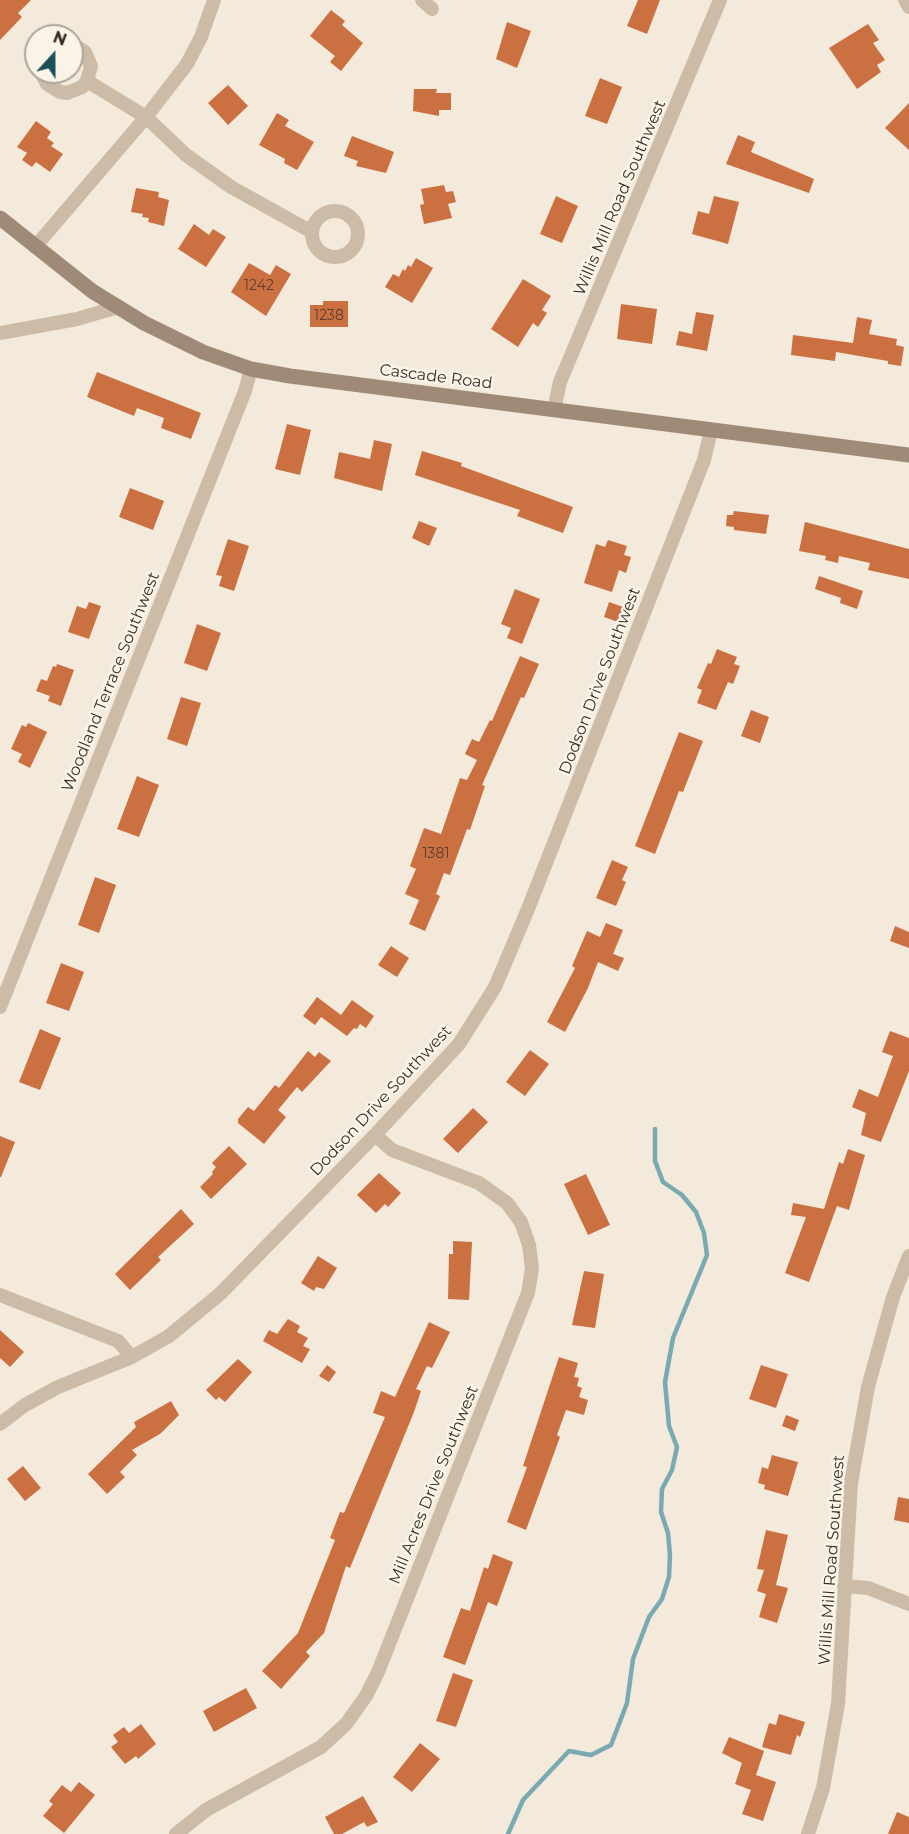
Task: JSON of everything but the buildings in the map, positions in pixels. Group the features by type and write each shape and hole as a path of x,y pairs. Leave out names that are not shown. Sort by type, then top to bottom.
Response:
{"main road":[{"name":"Cascade Road","path":"0,218 92,291 118,307 203,352 251,369 290,376 909,455"}],"street":[{"path":"35,247 188,64 201,37 214,0"},
{"name":"Willis Mill Road Southwest","path":"554,410 560,382 720,0"},
{"path":"905,0 909,7"},
{"path":"84,51 89,58 90,66 87,81 84,84"},
{"path":"87,81 146,117 186,155 231,187 312,232"},
{"path":"47,84 60,92 75,91 83,84"},
{"path":"0,333 77,319 118,307"},
{"name":"Woodland Terrace Southwest","path":"0,1007 245,391 251,369"},
{"name":"Dodson Drive Southwest","path":"0,1424 26,1405 58,1388 132,1358 169,1336 220,1294 375,1135 459,1044 495,987 704,460 711,430"},
{"name":"Mill Acres Drive Southwest","path":"176,1834 206,1810 297,1763 321,1747 346,1724 366,1696 528,1293 532,1268 530,1245 521,1222 507,1203 479,1183 392,1150 375,1135"},
{"name":"Willis Mill Road Southwest","path":"808,1834 823,1788 838,1704 851,1484 868,1387 893,1297 909,1256"},
{"path":"0,1295 118,1341 132,1358"},
{"path":"844,1586 868,1588 909,1604"}],"waterway":[{"path":"508,1834 523,1800 569,1751 591,1755 611,1745 627,1703 633,1659 649,1617 662,1599 669,1577 668,1533 661,1512 662,1489 672,1470 677,1447 669,1426 665,1382 673,1338 707,1255 704,1233 696,1212 682,1195 663,1182 655,1161 655,1129"}]}
